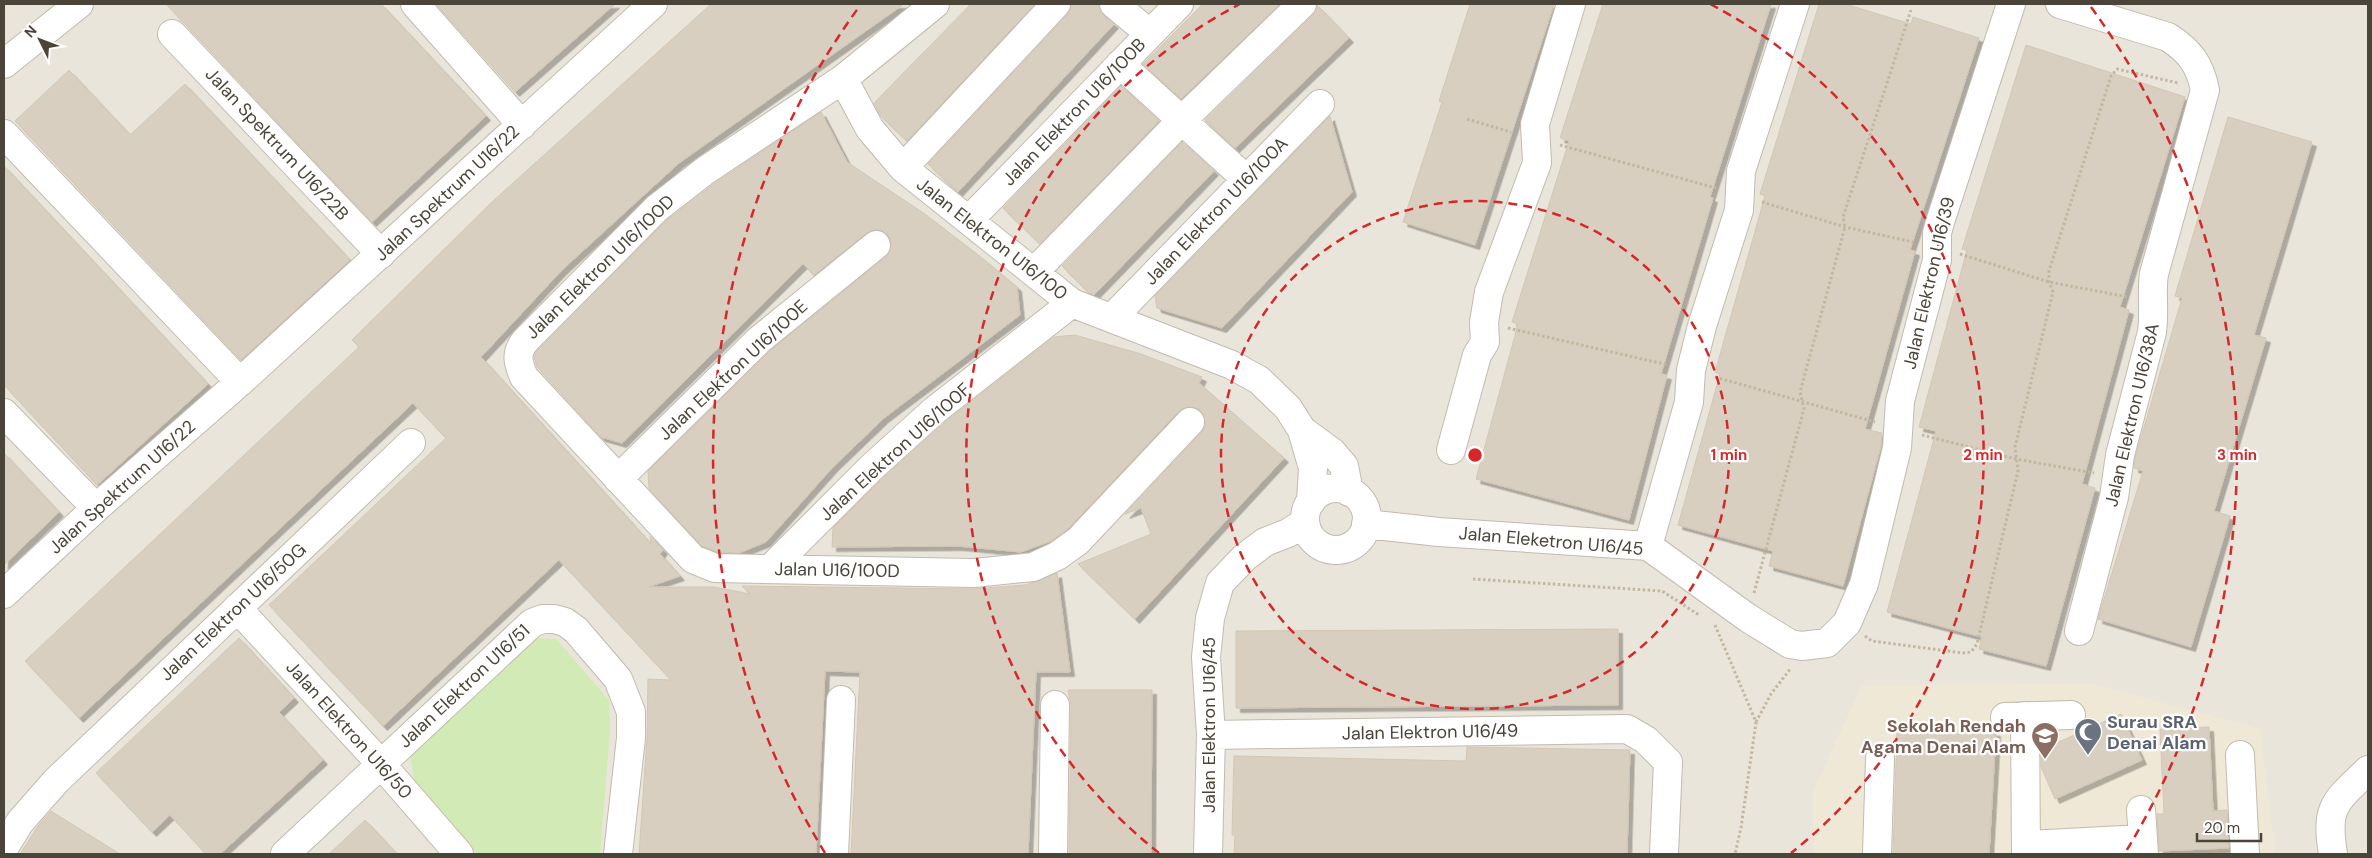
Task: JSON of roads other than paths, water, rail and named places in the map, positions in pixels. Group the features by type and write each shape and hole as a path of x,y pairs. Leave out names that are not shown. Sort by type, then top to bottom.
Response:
{"street":[{"path":"4,64 79,4"},
{"path":"415,4 522,125"},
{"name":"Jalan Spektrum U16/22","path":"4,594 96,508 240,382 381,254 653,4"},
{"name":"Jalan Elektron U16/100D","path":"517,362 518,349 524,341 657,208 706,170 843,79 935,4"},
{"path":"903,168 1056,4"},
{"path":"1114,4 1149,33"},
{"name":"Jalan Elektron U16/100B","path":"969,220 1179,4"},
{"path":"1034,272 1182,120 1302,4"},
{"path":"1451,450 1476,355 1485,342 1484,322 1489,292 1537,163 1535,124 1571,4"},
{"path":"1648,546 1689,402 1691,370 1702,326 1739,210 1741,171 1795,4"},
{"name":"Jalan Elektron U16/39","path":"1847,623 1864,584 1897,448 1900,401 1937,260 1936,247 1940,222 2012,4"},
{"name":"Jalan Elektron U16/38A","path":"2060,4 2168,37 2182,46 2196,61 2202,73 2205,90 2154,274 2152,288 2155,316 2152,332 2116,477 2114,497 2079,632"},
{"name":"Jalan Spektrum U16/22B","path":"172,34 381,254"},
{"path":"1120,64 1246,179"},
{"name":"Jalan Elektron U16/100","path":"843,79 870,129 903,168 1072,303 1232,365 1259,380 1288,408 1302,430"},
{"name":"Jalan Elektron U16/100A","path":"1112,318 1320,104"},
{"path":"4,134 240,382"},
{"name":"Jalan Elektron U16/100E","path":"618,479 759,340 876,245"},
{"name":"Jalan Elektron U16/100F","path":"770,569 872,467 935,410 1072,303"},
{"name":"Jalan U16/100D","path":"517,362 524,377 693,559 715,568 974,573 1033,567 1057,556 1078,541 1190,422"},
{"path":"4,413 96,508"},
{"path":"1302,430 1332,452 1344,466 1350,492"},
{"path":"1302,430 1313,468 1308,512 1313,540 1330,550 1340,550 1357,541 1366,524 1363,505 1358,497 1350,492 1333,488 1324,490 1308,512"},
{"name":"Jalan Elektron U16/50G","path":"4,848 20,822 56,781 411,443"},
{"name":"Jalan Elektron U16/45","path":"1208,854 1211,735 1206,657 1210,618 1220,583 1246,557 1265,542 1288,533 1308,512"},
{"name":"Jalan Eleketron U16/45","path":"1366,524 1439,532 1648,546 1748,618 1790,644 1802,646 1827,643 1847,623"},
{"name":"Jalan Elektron U16/50","path":"237,608 381,764 459,854"},
{"name":"Jalan Elektron U16/51","path":"286,854 532,623 548,619 564,622 576,630 618,679 630,712 631,738 618,854"},
{"path":"834,854 841,700"},
{"path":"1053,854 1056,705"},
{"path":"2071,715 2015,716 2026,850 2144,847 2141,810"},
{"name":"Jalan Elektron U16/49","path":"1211,735 1627,729 1646,740 1668,762 1664,854"},
{"path":"2240,754 2245,854"},
{"path":"1878,854 1880,758"},
{"path":"2333,854 2329,832 2330,816 2339,798 2368,770"}],"place":[{"name":"Surau SRA Denai Alam","path":"2088,756"},
{"name":"Sekolah Rendah Agama Denai Alam","path":"2045,760"}]}
